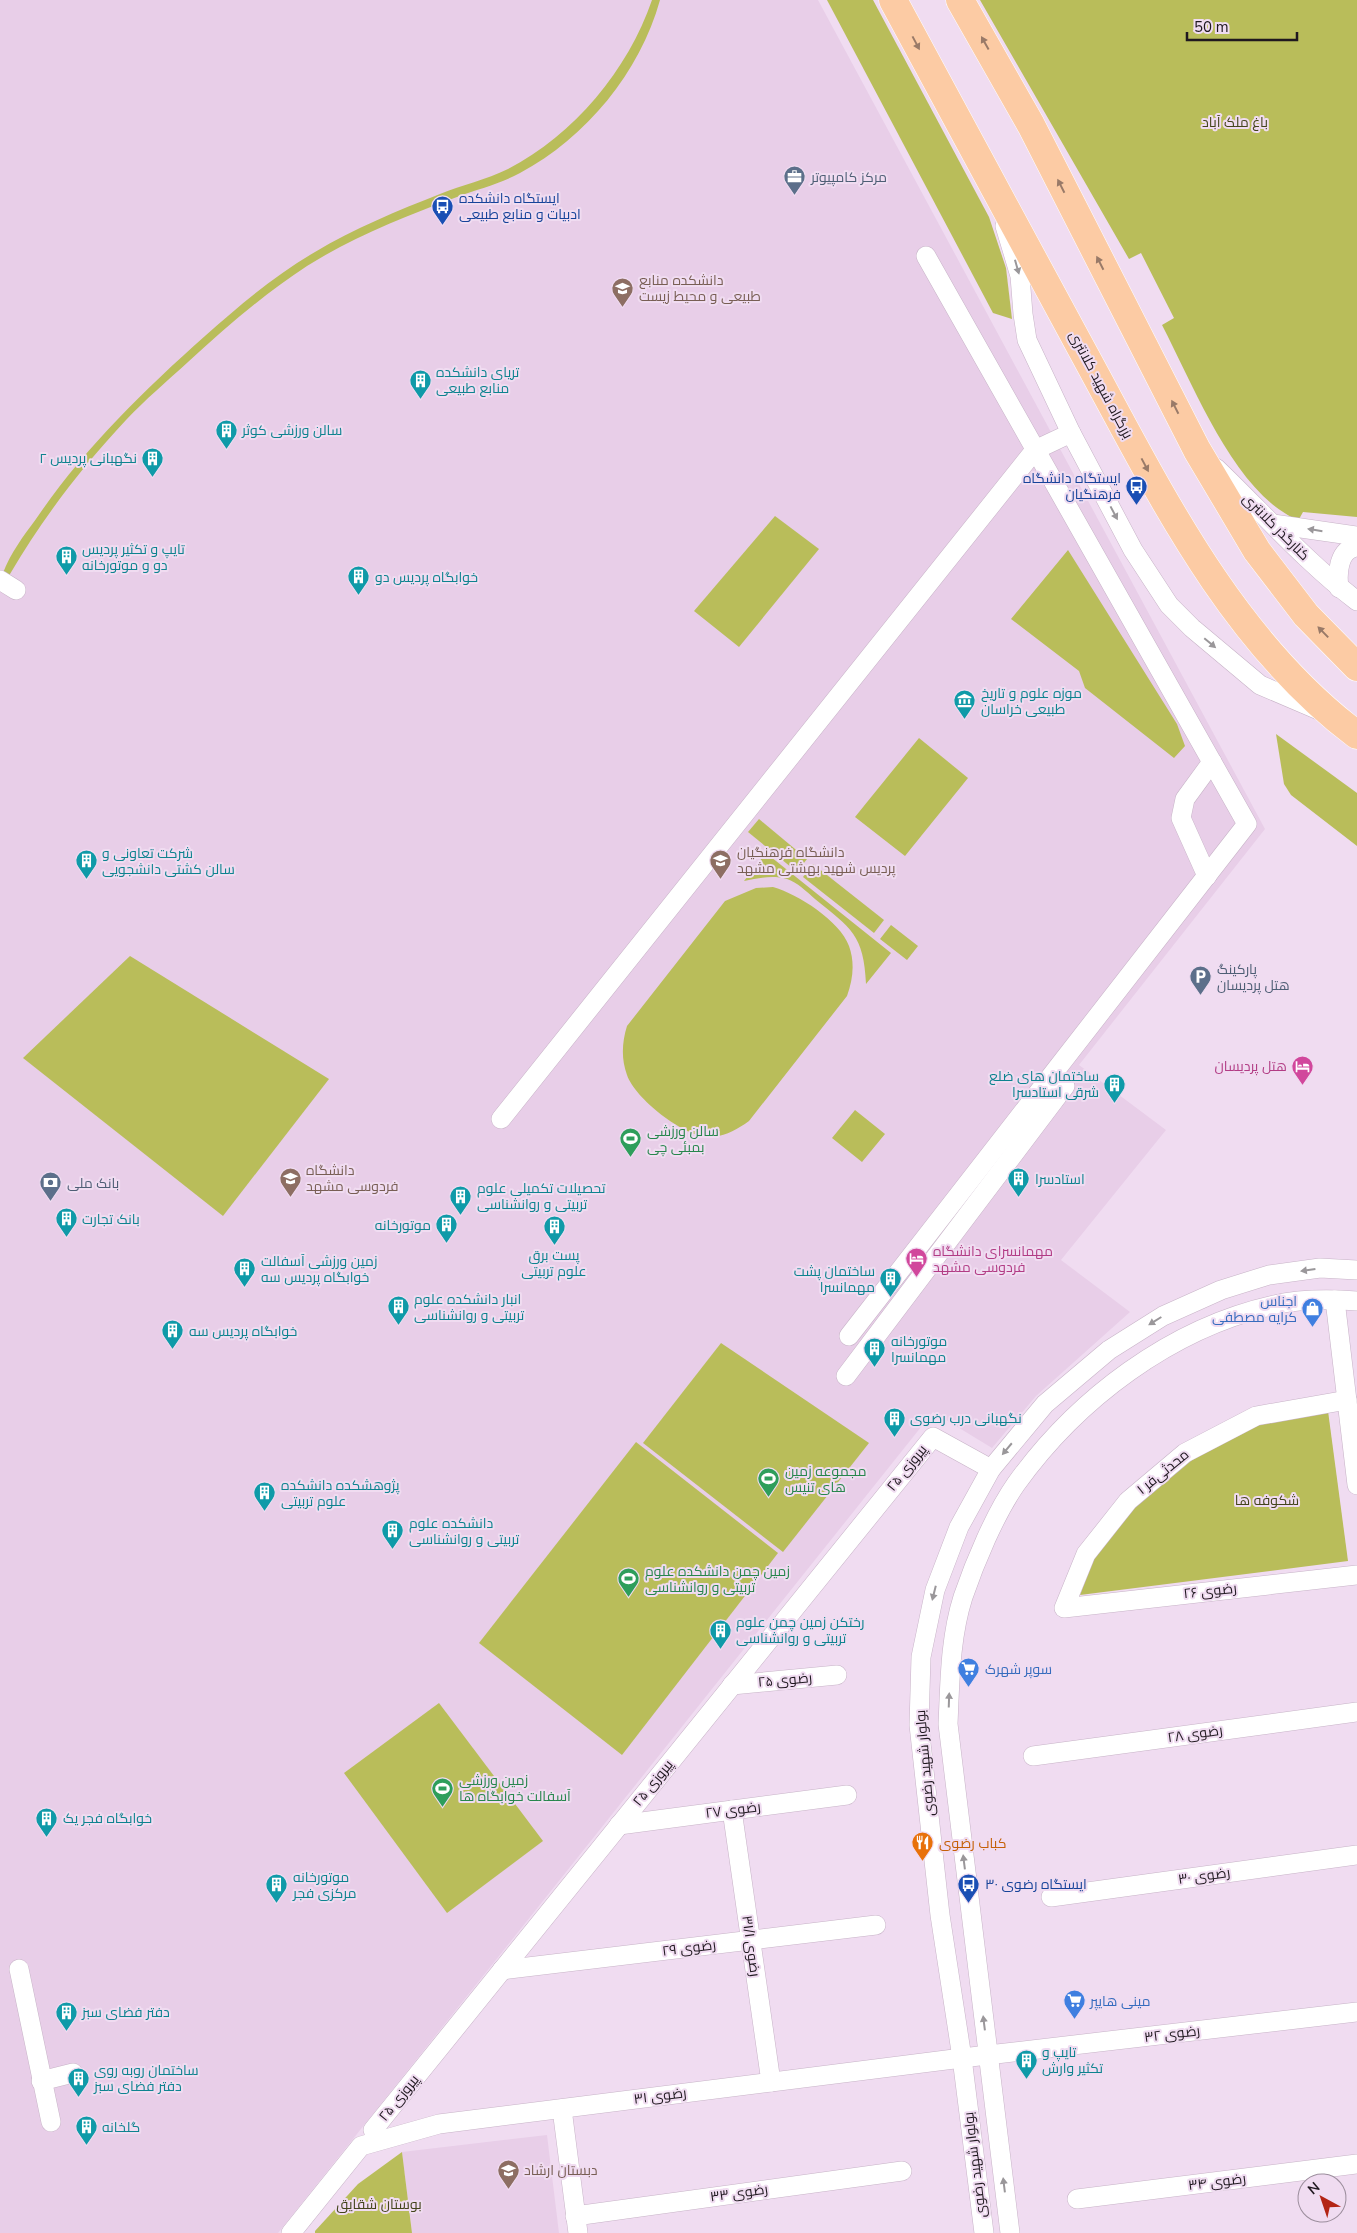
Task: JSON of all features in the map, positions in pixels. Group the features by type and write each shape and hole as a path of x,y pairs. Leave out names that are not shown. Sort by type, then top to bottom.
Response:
{"highway":[{"name":"بزرگراه شهید کلانتری","path":"893,0 1152,479 1220,590 1283,668 1332,716 1357,735"},
{"path":"960,0 1031,125 1197,450 1257,551 1306,615 1357,667"}],"street":[{"path":"994,187 1020,276 1022,314 1027,340 1071,433 1133,550 1170,605 1192,628 1260,685 1332,716"},
{"path":"849,1336 1247,824 926,256"},
{"path":"501,1119 1035,450 1071,433"},
{"name":"کنارگذر کلانتری","path":"1197,450 1339,588 1357,601"},
{"path":"1273,524 1357,536"},
{"path":"1339,588 1337,573 1342,558 1353,548 1357,548"},
{"path":"1206,876 1181,818 1185,799 1212,762"},
{"path":"846,1376 1065,1086"},
{"name":"بولوار شهید رضوی","path":"984,2233 962,2058 940,1916 919,1725 921,1657 935,1590 959,1528 991,1469 1045,1404 1108,1350 1163,1316 1221,1290 1269,1275 1320,1268 1357,1270"},
{"path":"1335,1300 1357,1485"},
{"name":"بولوار شهید رضوی","path":"1010,2233 948,1724 951,1660 963,1598 986,1540 1016,1485 1066,1425 1126,1374 1177,1342 1231,1317 1276,1304 1335,1300 1357,1301"},
{"name":"محدثی‌فر ۱","path":"1064,1608 1086,1554 1128,1501 1185,1453 1256,1416 1347,1400"},
{"name":"پیروزی ۲۵","path":"373,2130 933,1437 991,1469"},
{"name":"رضوی ۲۶","path":"1064,1608 1357,1575"},
{"name":"رضوی ۲۵","path":"732,1685 837,1676"},
{"name":"رضوی ۲۸","path":"1034,1756 1357,1712"},
{"name":"رضوی ۲۷","path":"619,1825 847,1795"},
{"name":"رضوی ۳۱/۱","path":"732,1810 771,2082"},
{"name":"رضوی ۳۰","path":"1051,1897 1357,1855"},
{"name":"رضوی ۲۹","path":"502,1970 876,1925"},
{"path":"19,1970 50,2122"},
{"name":"رضوی ۳۲","path":"962,2058 1357,2012"},
{"name":"رضوی ۳۱","path":"291,2233 361,2146 439,2124 962,2058"},
{"path":"41,2081 73,2073"},
{"path":"562,2109 577,2224"},
{"name":"رضوی ۳۴","path":"1077,2199 1357,2164"},
{"name":"رضوی ۳۳","path":"577,2224 902,2171"}],"shaded area":[{"name":"دانشگاه فردوسی مشهد","path":"0,0 818,0 1265,829 1079,1065 1166,1130 1061,1260 1130,1312 1036,1396 992,1448 933,1412 278,2233 0,2233"},
{"name":"دبستان ارشاد","path":"547,2135 559,2233 412,2233 402,2152"}],"green space":[{"path":"652,0 660,0 651,27 624,77 588,122 567,141 520,173 380,228 325,255 275,288 216,337 126,420 64,494 10,574 8,576 3,573 13,552 73,469 136,400 205,336 244,302 272,281 300,261 330,244 360,228 409,207 508,169 532,155 555,138 596,98 613,75 629,51 642,26"},
{"path":"827,0 873,0 989,217 1006,268 1012,319 993,313"},
{"name":"باغ ملک آباد","path":"980,0 1357,0 1357,517 1303,512 1298,521 1272,504 1239,467 1210,420 1162,325 1174,318 1141,253 1129,259"},
{"path":"775,516 819,549 739,647 694,611"},
{"path":"1068,550 1177,724 1185,746 1174,758 1085,688 1079,671 1011,619"},
{"path":"1276,734 1357,793 1357,846 1291,795 1284,784"},
{"path":"919,738 968,778 905,856 855,817"},
{"path":"759,819 807,859 797,872 748,832"},
{"path":"766,853 891,953 866,984 865,967 858,943 853,934 838,918 791,880 771,877 744,881"},
{"path":"813,864 884,920 874,933 803,877"},
{"path":"773,887 806,902 837,927 849,946 852,959 852,977 849,990 847,996 749,1121 723,1135 714,1137 703,1136 677,1125 664,1116 651,1106 632,1085 625,1069 623,1057 623,1044 627,1026 725,901 756,888"},
{"path":"891,925 918,946 907,960 880,939"},
{"path":"130,956 329,1079 223,1216 23,1058"},
{"path":"855,1110 885,1134 862,1162 832,1138"},
{"name":"مجموعه زمین های تنیس","path":"721,1343 869,1443 783,1552 643,1443"},
{"name":"شکوفه ها","path":"1328,1411 1348,1561 1080,1595 1094,1557 1138,1504 1193,1459 1261,1424"},
{"name":"زمین چمن دانشکده علوم تربیتی و روانشناسی","path":"636,1442 778,1553 622,1755 479,1643"},
{"name":"زمین ورزشی آسفالت خوابگاه ها","path":"439,1703 543,1841 447,1913 344,1773"},
{"name":"بوستان شقایق","path":"402,2152 412,2233 315,2233 358,2184"}],"place":[{"name":"مرکز کامپیوتر","path":"795,196"},
{"name":"ایستگاه دانشکده ادبیات و منابع طبیعی","path":"443,225"},
{"name":"دانشکده منابع طبیعی و محیط زیست","path":"623,307"},
{"name":"تریای دانشکده منابع طبیعی","path":"420,399"},
{"name":"سالن ورزشی کوثر","path":"226,449"},
{"name":"نگهبانی پردیس ۲","path":"153,477"},
{"name":"ایستگاه دانشگاه فرهنگیان","path":"1137,505"},
{"name":"تایپ و تکثیر پردیس دو و موتورخانه","path":"66,576"},
{"name":"خوابگاه پردیس دو","path":"359,596"},
{"name":"موزه علوم و تاریخ طبیعی خراسان","path":"965,720"},
{"name":"دانشگاه فرهنگیان پردیس شهید بهشتی مشهد","path":"721,879"},
{"name":"شرکت تعاونی و سالن کشتی دانشجویی","path":"86,880"},
{"name":"پارکینگ هتل پردیسان","path":"1201,996"},
{"name":"هتل پردیسان","path":"1303,1085"},
{"name":"ساختمان های ضلع شرقی استادسرا","path":"1115,1103"},
{"name":"سالن ورزشی بمبئی چی","path":"631,1158"},
{"name":"دانشگاه فردوسی مشهد","path":"290,1197"},
{"name":"استادسرا","path":"1019,1198"},
{"name":"بانک ملی","path":"51,1202"},
{"name":"تحصیلات تکمیلی علوم تربیتی و روانشناسی","path":"461,1215"},
{"name":"بانک تجارت","path":"66,1238"},
{"name":"موتورخانه","path":"447,1244"},
{"name":"پست برق علوم تربیتی","path":"554,1246"},
{"name":"مهمانسرای دانشگاه فردوسی مشهد","path":"917,1278"},
{"name":"زمین ورزشی آسفالت خوابگاه پردیس سه","path":"245,1288"},
{"name":"ساختمان پشت مهمانسرا","path":"891,1298"},
{"name":"انبار دانشکده علوم تربیتی و روانشناسی","path":"398,1326"},
{"name":"اجناس کرایه مصطفی","path":"1313,1328"},
{"name":"خوابگاه پردیس سه","path":"173,1350"},
{"name":"موتورخانه مهمانسرا","path":"875,1368"},
{"name":"نگهبانی درب رضوی","path":"894,1437"},
{"name":"مجموعه زمین های تنیس","path":"769,1498"},
{"name":"پژوهشکده دانشکده علوم تربیتی","path":"265,1512"},
{"name":"دانشکده علوم تربیتی و روانشناسی","path":"393,1550"},
{"name":"زمین چمن دانشکده علوم تربیتی و روانشناسی","path":"629,1598"},
{"name":"رختکن زمین چمن علوم تربیتی و روانشناسی","path":"720,1649"},
{"name":"سوپر شهرک","path":"969,1688"},
{"name":"زمین ورزشی آسفالت خوابگاه ها","path":"443,1807"},
{"name":"خوابگاه فجر یک","path":"47,1837"},
{"name":"کباب رضوی","path":"923,1862"},
{"name":"ایستگاه رضوی ۳۰","path":"969,1903"},
{"name":"موتورخانه مرکزی فجر","path":"277,1904"},
{"name":"مینی هایپر","path":"1074,2020"},
{"name":"دفتر فضای سبز","path":"66,2031"},
{"name":"تایپ و تکثیر وارش","path":"1026,2079"},
{"name":"ساختمان روبه روی دفتر فضای سبز","path":"78,2097"},
{"name":"گلخانه","path":"86,2146"},
{"name":"دبستان ارشاد","path":"508,2189"}]}
